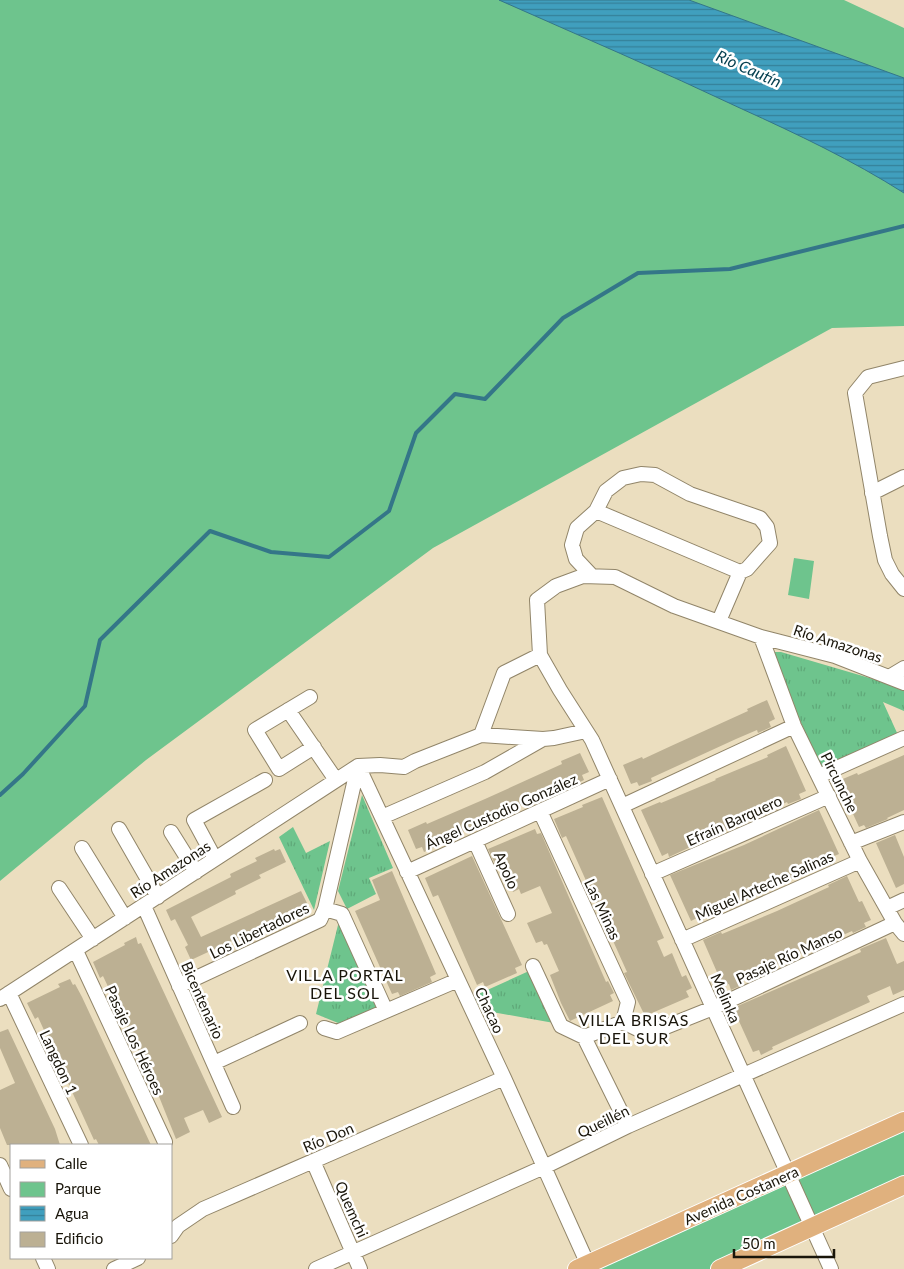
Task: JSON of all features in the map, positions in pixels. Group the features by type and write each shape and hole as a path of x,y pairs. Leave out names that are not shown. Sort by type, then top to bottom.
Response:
{"main road":[{"name":"Avenida Costanera","path":"585,1267 904,1121"},
{"path":"720,1269 904,1185"}],"street":[{"path":"904,368 868,377 855,393 885,560 892,574 904,588"},
{"path":"592,576 576,559 572,545 577,528 596,511 606,491 623,478 641,474 655,475 690,494 760,518 767,527 770,543 747,569 740,572 720,621"},
{"path":"872,493 904,477"},
{"path":"596,511 740,572"},
{"path":"892,574 904,565"},
{"name":"Río Amazonas","path":"540,655 537,600 556,586 583,576 615,577 674,606 761,637 835,656 904,683"},
{"name":"Pircunche","path":"761,637 794,726 860,861 900,928"},
{"path":"480,735 504,673 540,655"},
{"name":"Melinka","path":"540,655 589,735 831,1269"},
{"path":"889,677 904,668"},
{"path":"310,697 255,730 279,769 314,747"},
{"path":"288,710 336,780"},
{"path":"622,806 794,726"},
{"path":"358,766 404,767 480,735 543,739 589,735"},
{"path":"819,776 904,738"},
{"path":"382,817 485,772 543,739"},
{"name":"Río Amazonas","path":"4,996 358,766"},
{"name":"Chacao","path":"358,766 504,1078 544,1167 585,1267"},
{"name":"Los Libertadores","path":"179,986 320,920 325,909 358,766"},
{"path":"215,860 194,820 265,780"},
{"name":"Ángel Custodio González","path":"407,872 610,780"},
{"name":"Efraín Barquero","path":"652,874 829,796"},
{"name":"Las Minas","path":"540,811 628,1002 623,1022"},
{"name":"Miguel Arteche Salinas","path":"851,843 904,822"},
{"path":"119,829 158,897"},
{"path":"171,832 196,872"},
{"name":"Apolo","path":"475,840 508,914"},
{"path":"82,848 125,918"},
{"name":"Miguel Arteche Salinas","path":"682,940 860,861"},
{"path":"59,888 93,939"},
{"path":"887,908 904,900"},
{"name":"Bicentenario","path":"144,906 233,1107"},
{"path":"325,909 342,914 386,1011"},
{"name":"Pasaje Río Manso","path":"623,1022 648,1034 900,928"},
{"name":"Pasaje Los Héroes","path":"76,951 165,1142"},
{"path":"533,966 561,1026 584,1036 628,1126"},
{"path":"324,1028 337,1032 458,980"},
{"name":"Langdon 1","path":"4,996 80,1144"},
{"name":"Queillén","path":"316,1269 544,1167 628,1126 904,1004"},
{"path":"584,1036 623,1022"},
{"path":"214,1063 300,1023"},
{"name":"Río Don","path":"172,1235 178,1226 203,1209 504,1078"},
{"name":"Quemchi","path":"313,1161 360,1269"},
{"path":"0,1165 10,1187"},
{"path":"114,1269 136,1261"}],"green space":[{"path":"0,0 844,0 904,28 904,326 832,328 433,548 146,760 0,881"},
{"path":"794,558 814,561 809,599 788,595"},
{"path":"774,652 781,652 873,679 889,677 904,685 904,711 883,702 898,735 822,771 772,656"},
{"path":"362,795 393,868 369,878 376,894 347,909 338,891"},
{"path":"293,827 306,853 330,841 314,910 279,837"},
{"path":"339,921 379,1006 375,1012 343,1025 316,1014"},
{"path":"529,971 554,1023 481,1010 474,996"},
{"path":"904,1125 904,1181 715,1269 585,1269"}],"water":[{"name":"Río Cautín","path":"499,0 689,0 904,78 904,193 844,159 783,128"}],"building":[{"path":"767,700 775,719 769,722 771,727 758,733 757,730 736,739 651,778 652,781 639,786 637,782 631,784 623,765 642,757 643,759 748,711 747,709"},
{"path":"786,746 806,791 799,794 801,799 788,804 787,802 669,857 668,853 662,856 641,810 716,780 768,757 767,755"},
{"path":"580,753 589,772 582,775 584,780 572,786 570,783 436,844 437,846 424,852 422,847 416,849 408,830 426,822 427,824 485,799 562,764 561,761"},
{"path":"904,755 904,810 866,828 864,825 859,827 838,781 857,773 858,775"},
{"path":"602,797 664,938 657,941 664,957 672,953 682,977 686,975 692,988 686,991 689,997 645,1016 624,973 627,972 566,836 562,838 554,819"},
{"path":"819,810 839,854 832,857 835,863 822,868 821,865 698,922 697,918 691,921 670,875 744,845"},
{"path":"535,829 537,834 541,833 606,982 608,981 614,993 610,995 613,1001 570,1021 550,975 559,971 547,944 544,945 542,941 536,943 527,923 552,913 540,886 521,894 519,889 513,892 502,866 497,868 488,849"},
{"path":"895,835 904,857 904,884 896,888 876,843"},
{"path":"274,849 275,851 280,849 286,862 259,875 261,878 235,891 236,894 191,917 201,937 301,891 307,903 302,906 303,908 191,960 185,947 188,945 175,919 171,921 166,910 231,877 230,874 257,861 255,858"},
{"path":"472,856 522,965 515,968 517,973 485,987 483,982 477,985 438,895 433,897 425,878"},
{"path":"392,871 436,974 430,977 432,982 400,996 398,992 392,994 355,911 380,900 372,880"},
{"path":"847,876 859,902 862,901 871,920 864,923 866,927 853,933 852,931 751,976 743,981 744,984 731,990 729,984 723,986 703,940 777,911 829,887 828,885"},
{"path":"136,937 138,944 141,943 222,1117 209,1123 203,1110 184,1118 190,1132 176,1139 154,1084 103,976 100,978 93,962"},
{"path":"886,938 897,964 904,961 904,990 893,995 890,986 867,996 870,1002 772,1047 773,1049 761,1055 759,1050 753,1052 733,1008 861,952 860,949"},
{"path":"70,979 73,985 75,984 151,1144 98,1144 96,1139 94,1140 38,1017 35,1019 27,1003 60,987 58,984"},
{"path":"8,1029 55,1129 60,1144 7,1145 0,1128 0,1090 15,1083 0,1048 0,1032"}],"waterway":[{"path":"0,795 23,774 85,706 100,640 210,531 271,552 329,557 389,511 416,433 455,394 485,399 563,318 638,273 730,269 904,226"}],"district":[{"name":"VILLA PORTAL DEL SOL","path":"345,983"},
{"name":"VILLA BRISAS DEL SUR","path":"634,1028"}]}
